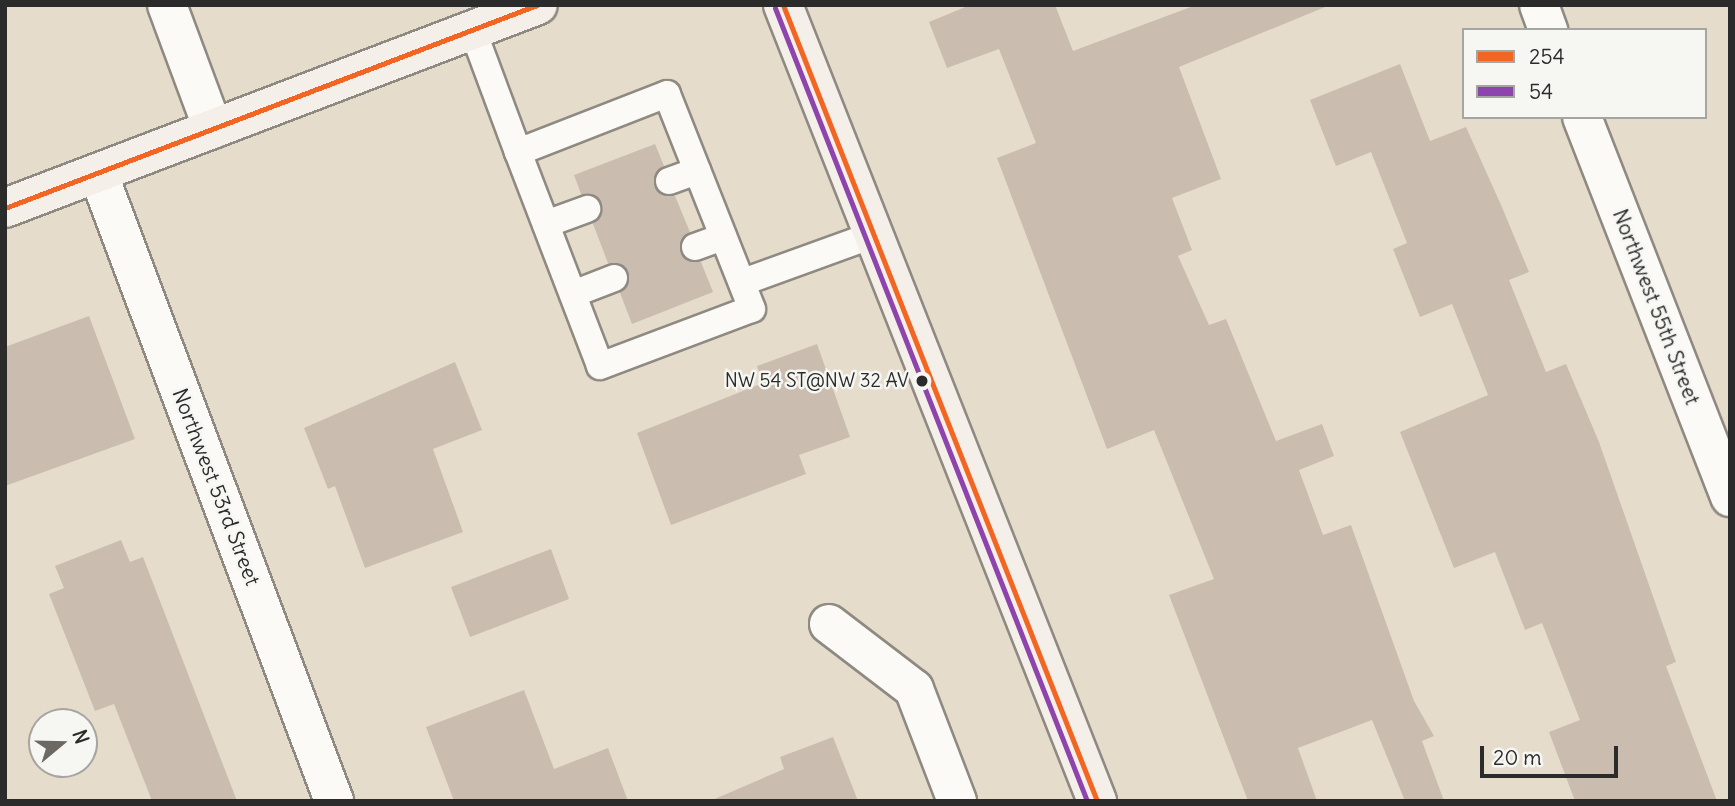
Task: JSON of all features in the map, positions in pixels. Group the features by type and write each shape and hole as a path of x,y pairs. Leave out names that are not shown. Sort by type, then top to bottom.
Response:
{"main road":[{"path":"5,208 538,5"},
{"path":"783,5 1097,801"}],"street":[{"path":"167,5 213,129"},
{"path":"1539,5 1547,28"},
{"name":"Northwest 55th Street","path":"1583,119 1730,497"},
{"name":"Northwest 53rd Street","path":"98,173 334,801"},
{"path":"829,624 914,689 957,801"}],"lane":[{"path":"473,30 518,152 600,366 752,309 667,94 518,152"},
{"path":"669,181 698,171"},
{"path":"546,224 587,209"},
{"path":"743,282 873,235"},
{"path":"695,247 723,237"},
{"path":"573,294 614,278"}],"building":[{"path":"970,5 1055,5 1073,51 1196,5 1330,5 1179,67 1221,179 1172,198 1192,250 1178,256 1209,325 1226,319 1276,441 1322,424 1334,456 1299,470 1323,535 1351,525 1414,701 1434,736 1422,741 1444,801 1405,801 1372,720 1298,748 1317,801 1248,801 1169,595 1214,579 1154,430 1107,449 997,158 1036,143 999,49 947,68 929,22"},
{"path":"1400,64 1430,141 1466,127 1501,205 1529,272 1509,280 1546,372 1566,364 1599,442 1676,662 1666,666 1717,801 1575,801 1549,732 1580,720 1542,623 1525,630 1495,552 1454,568 1400,432 1488,395 1452,304 1420,317 1393,249 1407,243 1371,152 1336,166 1310,100"},
{"path":"655,144 664,166 654,187 675,196 690,232 680,253 701,262 713,292 632,324 620,293 628,272 608,263 593,224 601,203 581,194 574,175"},
{"path":"89,316 135,439 5,486 5,347"},
{"path":"817,344 850,437 799,455 806,474 671,525 637,433 763,383 757,366"},
{"path":"455,362 482,430 433,449 463,532 365,568 335,486 328,489 304,428"},
{"path":"121,540 130,562 143,557 237,801 152,801 114,704 98,710 94,708 49,594 64,588 55,566"},
{"path":"551,549 569,599 470,637 451,587"},
{"path":"524,690 554,769 608,748 628,801 454,801 426,727"},
{"path":"833,737 858,801 710,801 784,769 780,757"}],"transit line":[{"name":"254","path":"5,208 537,5"},
{"name":"254","path":"783,5 1097,801"},
{"name":"54","path":"775,8 1087,801"}],"place":[{"name":"NW 54 ST@NW 32 AV","path":"922,381"}]}
